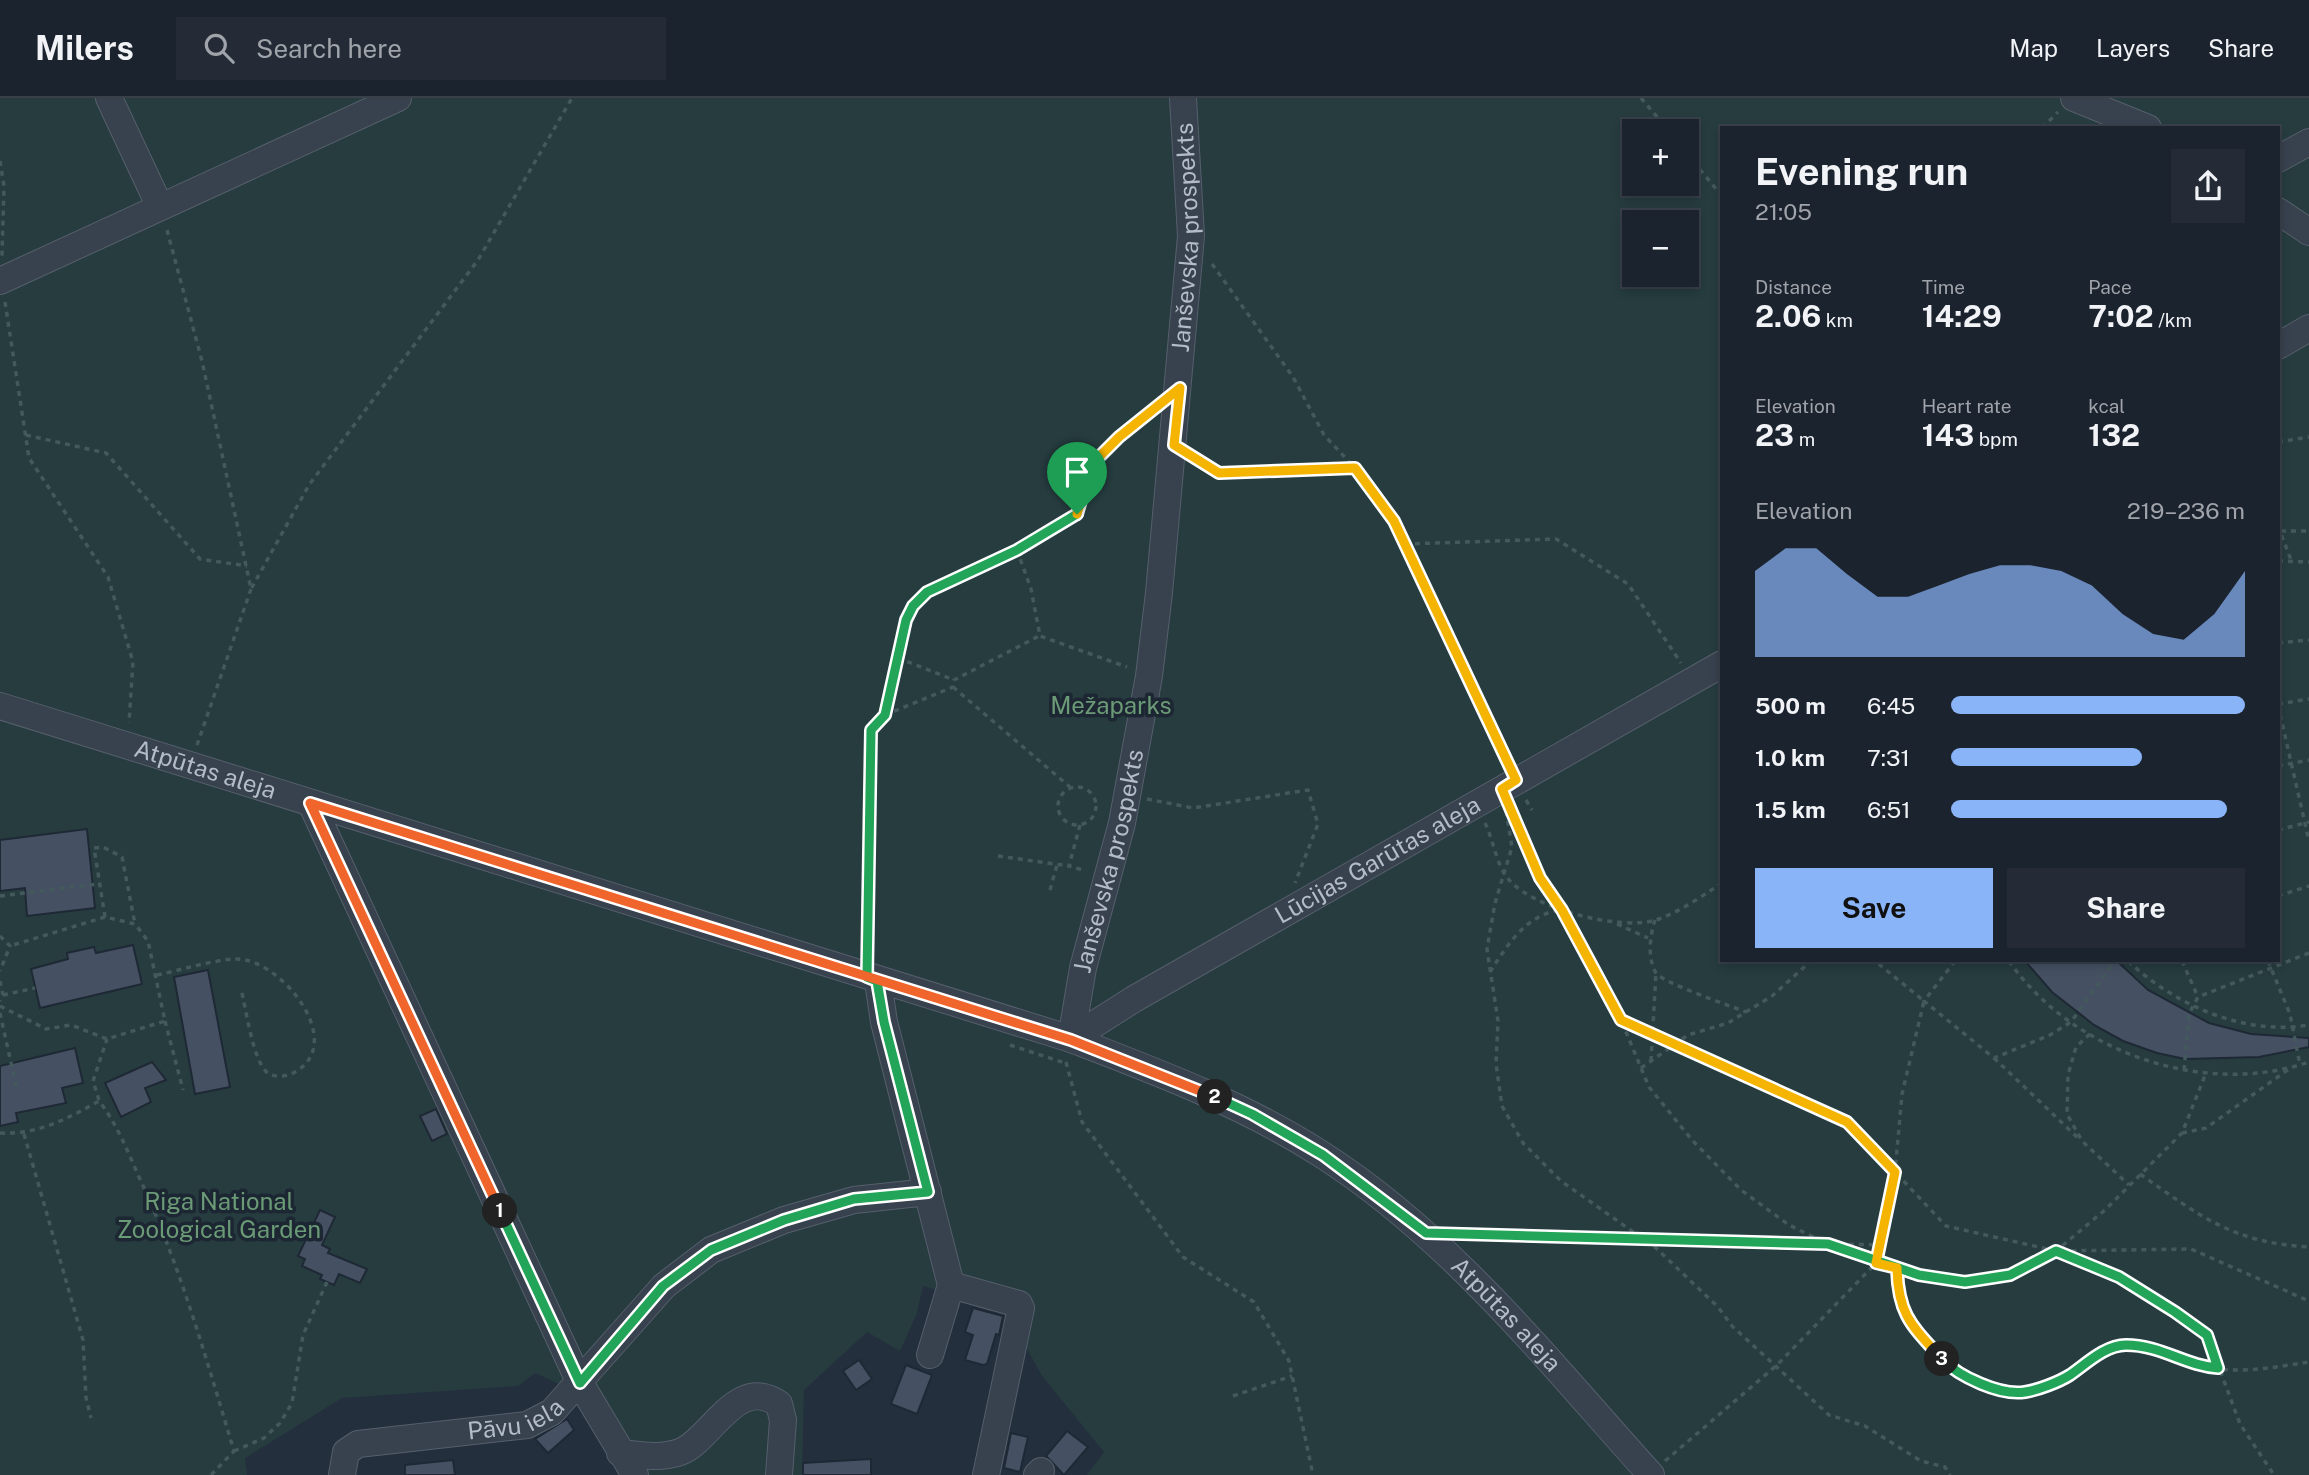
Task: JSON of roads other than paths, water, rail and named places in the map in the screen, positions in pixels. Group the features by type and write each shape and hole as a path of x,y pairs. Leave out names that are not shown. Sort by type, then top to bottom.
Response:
{"street":[{"path":"108,98 160,207"},
{"path":"1,280 398,98"},
{"name":"Janševska prospekts","path":"1071,1040 1083,968 1128,795 1149,676 1180,388 1191,236 1182,98"},
{"path":"2074,98 2143,126"},
{"path":"2280,158 2309,142"},
{"path":"2280,212 2309,232"},
{"path":"2280,345 2309,328"},
{"name":"Lūcijas Garūtas aleja","path":"1071,1040 1134,999 1720,665"},
{"name":"Atpūtas aleja","path":"0,706 133,733 196,749 310,803 879,970 1179,1080 1252,1114 1323,1155 1426,1233 1538,1349 1650,1474"},
{"path":"310,803 580,1383 635,1475"},
{"path":"879,970 884,1022 951,1285 930,1355"},
{"name":"Pāvu iela","path":"342,1475 346,1452 358,1444 527,1426 552,1412 663,1286 711,1250 784,1220 854,1199 928,1192"},
{"path":"951,1285 1018,1304 1021,1308 986,1475"},
{"path":"620,1452 652,1456 683,1451 728,1409 750,1398 769,1397 779,1404 783,1420 779,1475"}],"park label":[{"name":"Mežaparks","path":"1111,706"},
{"name":"Riga National Zoological Garden","path":"219,1216"}]}
